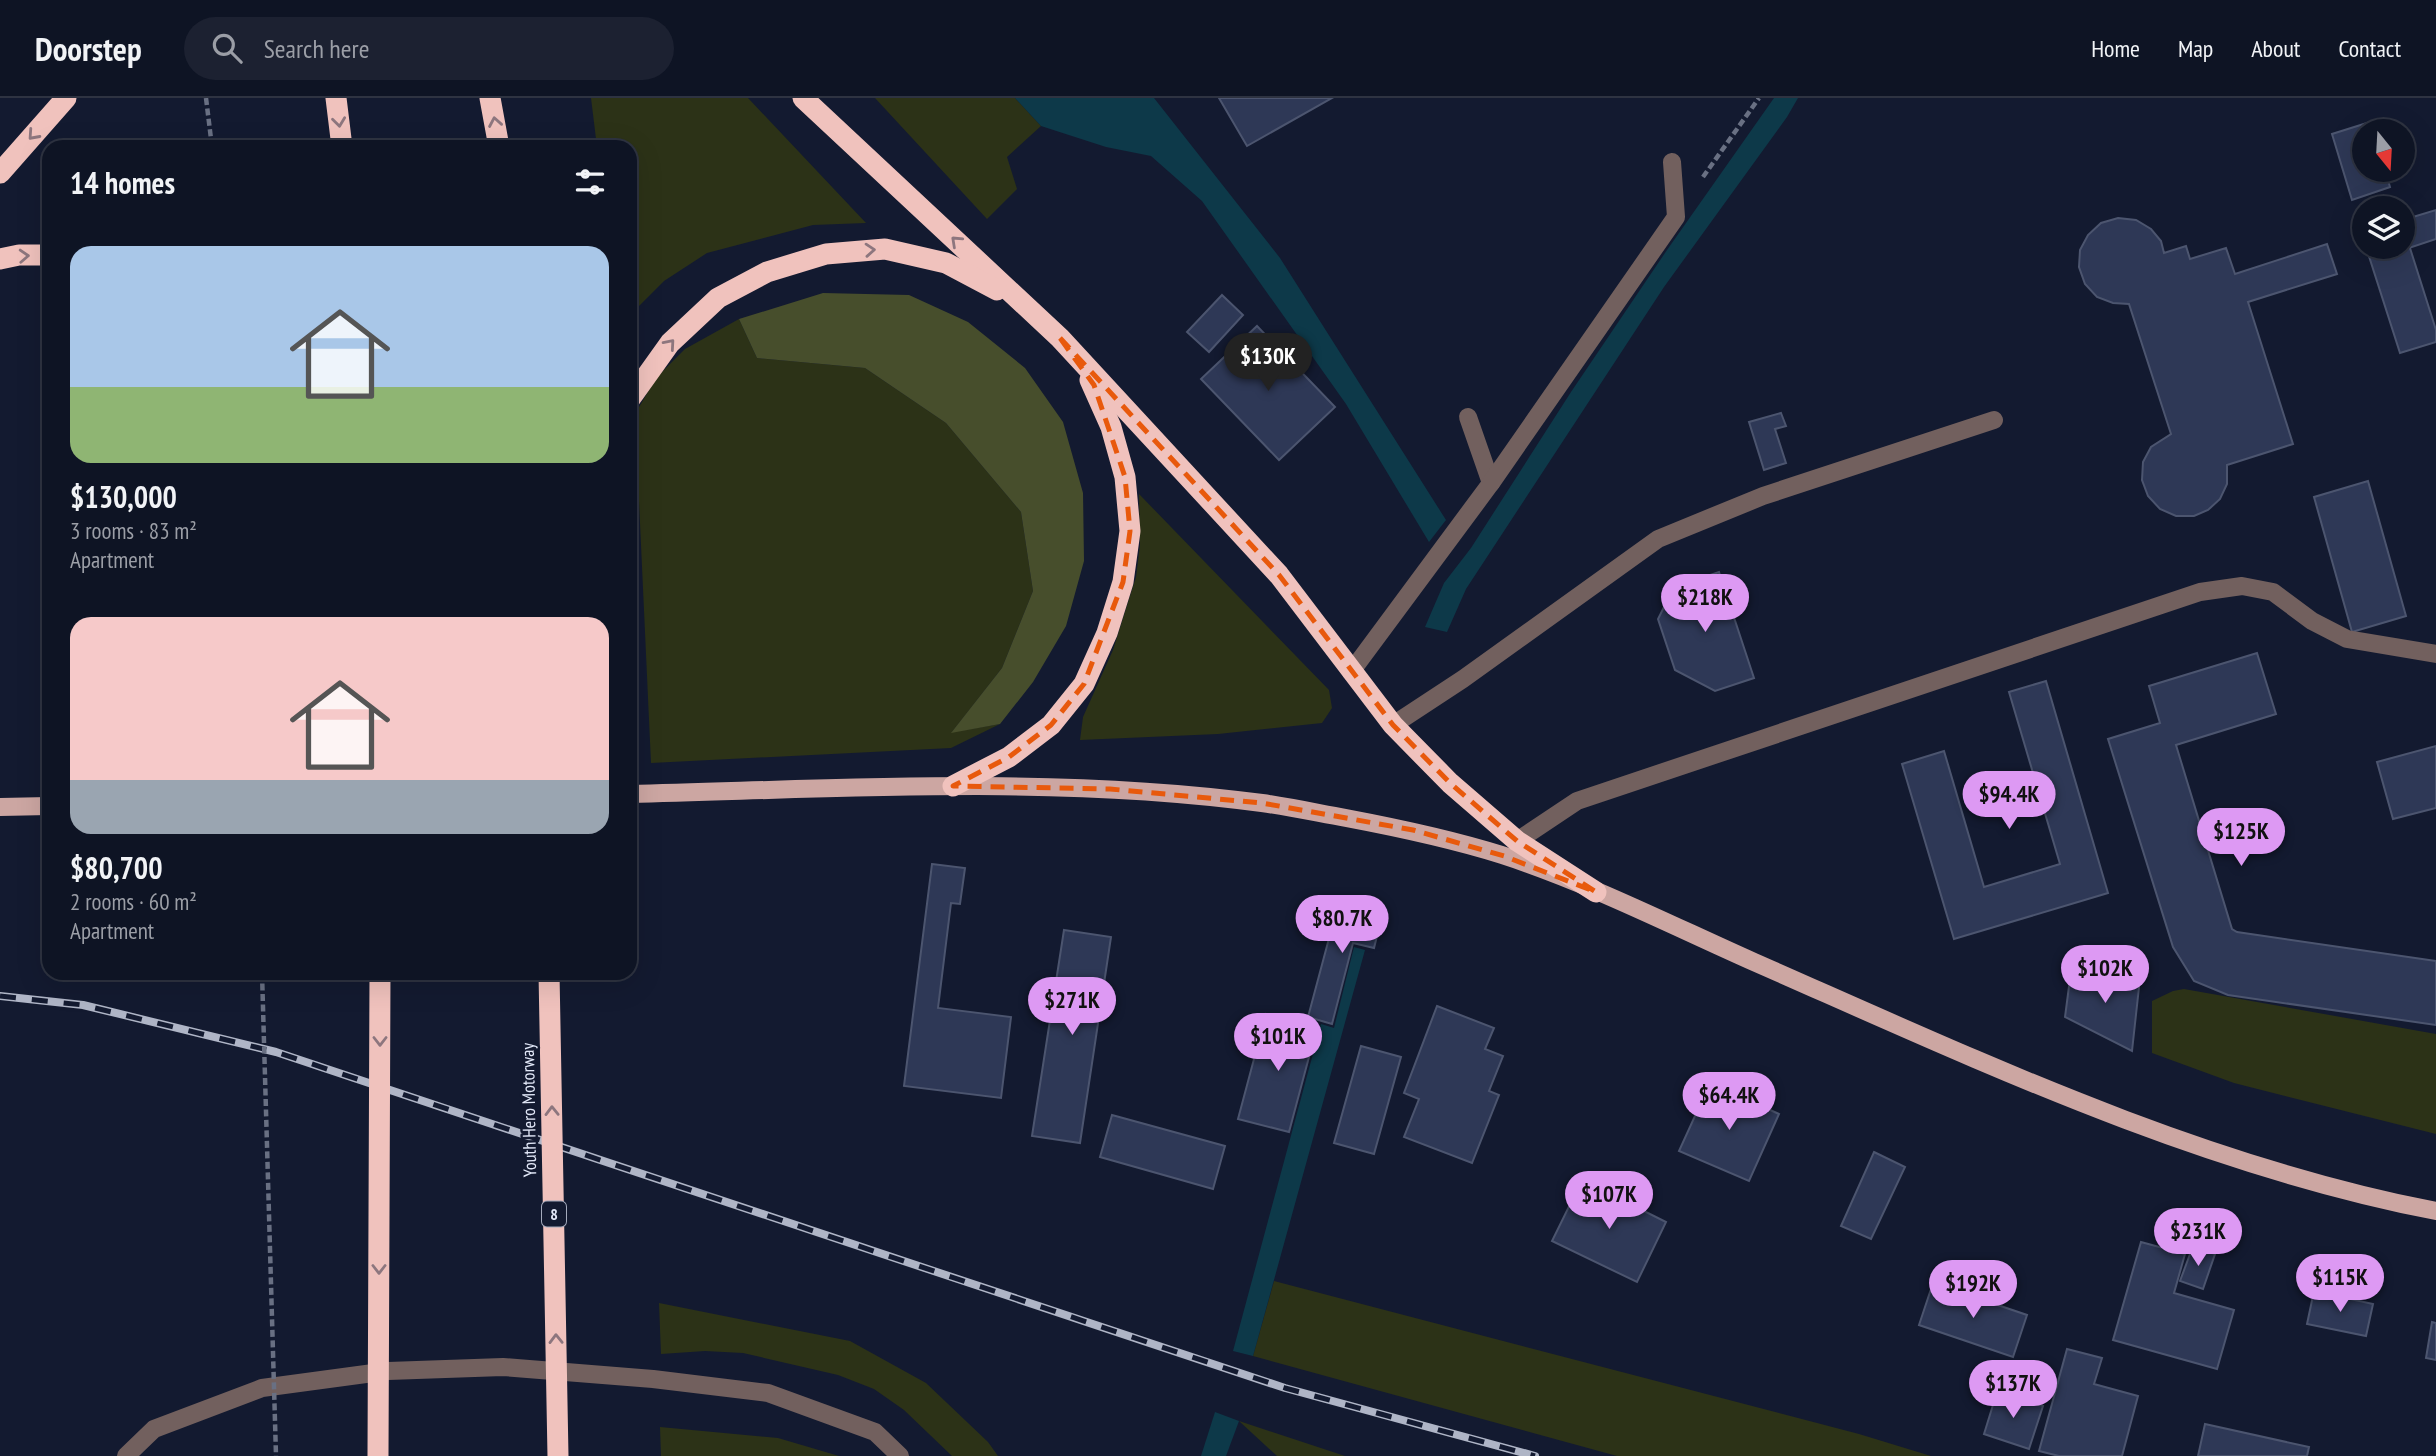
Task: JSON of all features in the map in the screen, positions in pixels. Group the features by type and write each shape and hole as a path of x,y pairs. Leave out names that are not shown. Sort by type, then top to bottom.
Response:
{"highway":[{"path":"0,173 66,98"},
{"path":"336,98 341,140"},
{"path":"490,98 498,140"},
{"path":"803,98 1060,338 1279,575 1393,725 1450,783 1517,841 1596,892"},
{"path":"637,389 670,343 719,298 768,272 826,254 885,249 946,262 1006,295 1060,338 1094,385 1111,427 1125,477 1130,531 1123,582 1107,633 1084,684 1051,725 1009,757 953,786"},
{"path":"0,259 19,255 42,255"},
{"path":"378,1456 380,980"},
{"name":"Youth Hero Motorway","path":"549,980 558,1456"}],"main road":[{"path":"637,794 953,786 1110,789 1262,803 1413,830 1504,856 1596,892 1993,1068 2098,1109 2207,1149 2320,1183 2436,1211"},
{"path":"0,807 42,806"}],"street":[{"path":"1351,671 1491,483 1676,217 1672,162"},
{"path":"1468,417 1491,483"},
{"path":"1393,725 1463,679 1658,538 1763,496 1994,421"},
{"path":"1517,841 1577,801 2200,592 2242,586 2273,592 2312,621 2347,639 2436,654"},
{"path":"126,1456 154,1429 262,1388 388,1371 503,1367 653,1379 768,1394 875,1432 900,1456"}],"path":[{"path":"206,98 211,140"},
{"path":"1676,217 1759,98"},
{"path":"262,980 276,1456"}],"highlighted area":[{"path":"1060,338 1279,575 1393,725 1450,783 1517,841 1596,892 1504,856 1413,830 1262,803 1110,789 953,786 1009,757 1051,725 1084,684 1123,582 1130,531 1125,477 1094,385"}],"green space":[{"path":"591,98 748,98 866,223 813,225 707,253 664,281 637,308 637,140 596,140"},
{"path":"875,98 1015,98 1041,126 1007,157 1017,189 987,219"},
{"path":"823,293 909,295 968,322 1025,368 1063,422 1083,493 1084,561 1066,626 1033,682 1000,724 951,733 1002,668 1033,591 1021,512 946,423 865,368 757,358 739,319"},
{"path":"739,319 757,358 865,368 946,423 1021,512 1033,591 1002,668 952,732 1000,724 951,748 651,763 637,411 656,378 685,349"},
{"path":"1139,494 1329,690 1332,708 1322,723 1218,734 1080,740 1083,717 1113,650 1136,577 1140,545"},
{"path":"2184,989 2436,1034 2436,1134 2234,1083 2152,1053 2152,1001"},
{"path":"1274,1281 1859,1434 1931,1456 1617,1456 1253,1356"},
{"path":"659,1303 850,1341 926,1383 988,1442 998,1456 952,1456 904,1410 874,1389 838,1375 743,1353 705,1351 661,1354"},
{"path":"1239,1421 1345,1456 1277,1456"},
{"path":"660,1427 778,1438 839,1456 661,1456"}],"water":[{"path":"1015,98 1154,98 1280,258 1446,520 1429,542 1346,404 1202,201 1151,156 1106,147 1041,126"},
{"path":"1774,98 1798,98 1664,287 1466,589 1447,632 1425,627 1444,583 1471,548 1571,392 1667,250"},
{"path":"1354,947 1365,950 1253,1356 1233,1351 1321,1024 1334,1028"},
{"path":"1215,1412 1239,1421 1226,1456 1201,1456"}],"building":[{"path":"1219,98 1332,98 1247,146"},
{"path":"2352,128 2352,182 2389,182 2390,187 2364,196 2352,196 2352,200 2332,134"},
{"path":"2436,210 2436,239 2415,246 2415,216"},
{"path":"2118,218 2136,220 2151,229 2161,241 2164,253 2186,246 2190,259 2226,248 2235,274 2327,244 2337,274 2248,302 2293,444 2227,465 2227,484 2220,499 2208,510 2194,516 2176,516 2160,509 2148,496 2142,480 2143,462 2151,447 2171,434 2129,304 2113,303 2097,297 2085,284 2079,267 2080,250 2088,235 2101,223"},
{"path":"2370,259 2413,259 2436,330 2436,342 2400,353"},
{"path":"1222,295 1243,315 1209,352 1187,332"},
{"path":"1257,326 1335,407 1279,460 1201,379"},
{"path":"1781,413 1786,426 1775,429 1786,463 1764,470 1749,422"},
{"path":"2368,481 2406,616 2352,632 2314,497"},
{"path":"1719,572 1754,678 1715,691 1675,670 1658,619 1674,587"},
{"path":"2257,653 2276,714 2176,745 2232,929 2237,932 2436,961 2436,1025 2228,995 2194,981 2173,947 2108,739 2160,723 2149,686"},
{"path":"2046,681 2108,893 1954,939 1902,764 1944,751 1984,887 2060,864 2009,692"},
{"path":"2436,746 2436,808 2393,819 2377,762"},
{"path":"932,864 965,868 960,904 951,903 938,1008 1011,1017 1001,1098 904,1086"},
{"path":"1339,901 1383,912 1374,948 1353,943 1332,1024 1308,1017"},
{"path":"1064,930 1111,937 1080,1143 1032,1136"},
{"path":"2071,971 2140,978 2132,1051 2065,1017"},
{"path":"1437,1006 1494,1028 1485,1049 1503,1056 1489,1091 1499,1095 1472,1163 1404,1137 1419,1099 1404,1093"},
{"path":"1266,1014 1317,1027 1289,1132 1238,1119"},
{"path":"1361,1046 1401,1057 1374,1154 1334,1143"},
{"path":"1710,1083 1779,1114 1749,1181 1679,1151"},
{"path":"1112,1115 1225,1146 1213,1189 1100,1157"},
{"path":"1874,1152 1905,1167 1871,1239 1841,1226"},
{"path":"1582,1180 1666,1222 1637,1282 1552,1241"},
{"path":"2141,1242 2185,1254 2174,1293 2234,1310 2217,1369 2113,1340"},
{"path":"2193,1246 2215,1254 2203,1289 2180,1281"},
{"path":"1933,1283 2027,1315 2013,1357 1919,1325"},
{"path":"2314,1291 2373,1304 2366,1336 2307,1324"},
{"path":"2432,1322 2436,1323 2436,1360 2426,1358"},
{"path":"2067,1349 2102,1358 2094,1384 2138,1396 2122,1456 2059,1456 2039,1451"},
{"path":"1997,1392 2043,1406 2029,1449 1984,1434"},
{"path":"2205,1424 2309,1447 2307,1456 2198,1456"}],"railway":[{"path":"0,996 83,1005 276,1052 1285,1388 1535,1456"}]}
